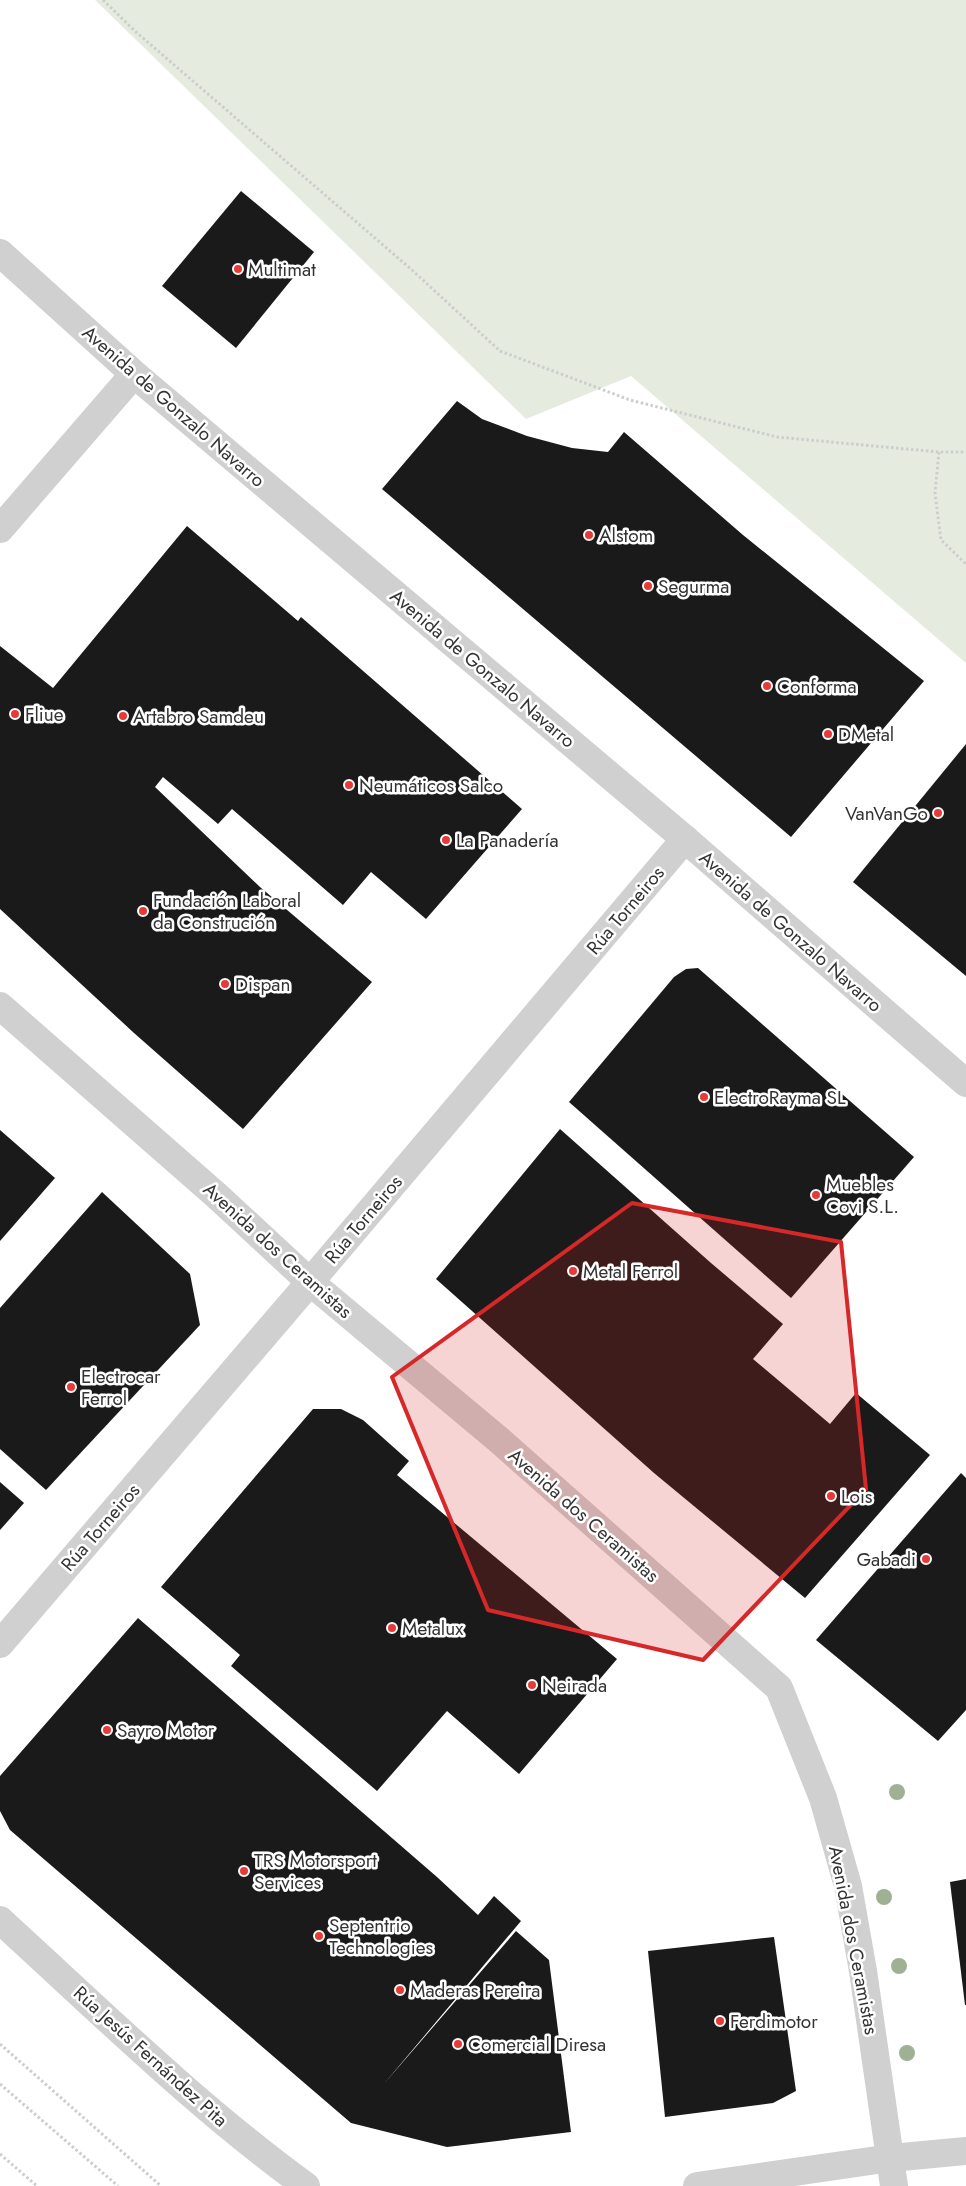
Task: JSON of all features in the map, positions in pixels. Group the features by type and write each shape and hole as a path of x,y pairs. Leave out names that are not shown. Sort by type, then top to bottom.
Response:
{"street":[{"name":"Avenida de Gonzalo Navarro","path":"0,253 134,374 685,839 966,1083"},
{"path":"0,529 134,374"},
{"name":"Rúa Torneiros","path":"0,1644 685,839"},
{"name":"Avenida dos Ceramistas","path":"0,1006 216,1195 310,1282 499,1440 779,1688 823,1798 848,1886 863,1971 894,2186"},
{"name":"Rúa Jesús Fernández Pita","path":"0,1920 256,2150 306,2186"},
{"path":"697,2186 891,2158 966,2151"}],"path":[{"path":"103,0 136,32 412,270 500,351 630,400 777,438 939,452 966,452"},
{"path":"939,452 935,493 941,540 966,564"},
{"path":"0,2044 162,2186"},
{"path":"0,2084 118,2186"},
{"path":"0,2154 37,2186"}],"highlighted area":[{"path":"632,1203 841,1242 866,1489 703,1660 488,1610 392,1377"}],"shaded area":[{"path":"95,0 966,0 966,663 631,376 526,419"}],"building":[{"name":"Multimat","path":"241,191 314,252 236,348 162,286"},
{"path":"457,401 482,419 527,436 572,448 608,452 624,432 743,535 924,681 791,837 382,489"},
{"path":"187,526 298,621 301,617 522,809 426,919 371,872 343,905 232,809 218,824 163,777 155,787 260,887 372,982 243,1129 134,1033 0,909 0,646 53,688"},
{"name":"VanVanGo","path":"966,744 966,976 853,882"},
{"name":"ElectroRayma SL","path":"698,968 914,1157 791,1298 569,1102 674,977 686,969"},
{"path":"560,1129 783,1324 753,1359 830,1424 856,1393 930,1455 805,1598 654,1473 436,1279"},
{"path":"0,1130 55,1178 0,1241"},
{"name":"Electrocar Ferrol","path":"102,1192 190,1274 200,1325 46,1490 0,1449 0,1308"},
{"path":"313,1409 341,1409 363,1420 409,1461 397,1475 617,1659 519,1774 447,1711 377,1791 231,1666 240,1655 161,1587"},
{"name":"Gabadi","path":"961,1473 966,1478 966,1710 938,1741 816,1640"},
{"path":"0,1482 24,1503 0,1530"},
{"path":"138,1618 437,1877 478,1915 494,1896 521,1921 383,2085 516,1931 549,1960 571,2132 447,2147 351,2123 10,1830 0,1811 0,1776"},
{"path":"966,1879 966,2005 965,2005 950,1882"},
{"name":"Ferdimotor","path":"774,1937 796,2091 773,2103 665,2117 648,1951"}],"place":[{"name":"Multimat","path":"238,269"},
{"name":"Alstom","path":"589,535"},
{"name":"Segurma","path":"648,586"},
{"name":"Conforma","path":"767,686"},
{"name":"Fliue","path":"15,714"},
{"name":"Artabro Samdeu","path":"123,716"},
{"name":"DMetal","path":"828,734"},
{"name":"Neumáticos Salco","path":"349,785"},
{"name":"VanVanGo","path":"938,813"},
{"name":"La Panadería","path":"446,840"},
{"name":"Fundación Laboral da Construción","path":"143,911"},
{"name":"Dispan","path":"225,984"},
{"name":"ElectroRayma SL","path":"704,1097"},
{"name":"Muebles Covi S.L.","path":"816,1195"},
{"name":"Metal Ferrol","path":"573,1271"},
{"name":"Electrocar Ferrol","path":"71,1387"},
{"name":"Lois","path":"831,1496"},
{"name":"Gabadi","path":"926,1559"},
{"name":"Metalux","path":"392,1628"},
{"name":"Neirada","path":"532,1685"},
{"name":"Sayro Motor","path":"107,1730"},
{"name":"TRS Motorsport Services","path":"244,1871"},
{"name":"Septentrio Technologies","path":"319,1936"},
{"name":"Maderas Pereira","path":"400,1990"},
{"name":"Ferdimotor","path":"720,2021"},
{"name":"Comercial Diresa","path":"458,2044"}]}
